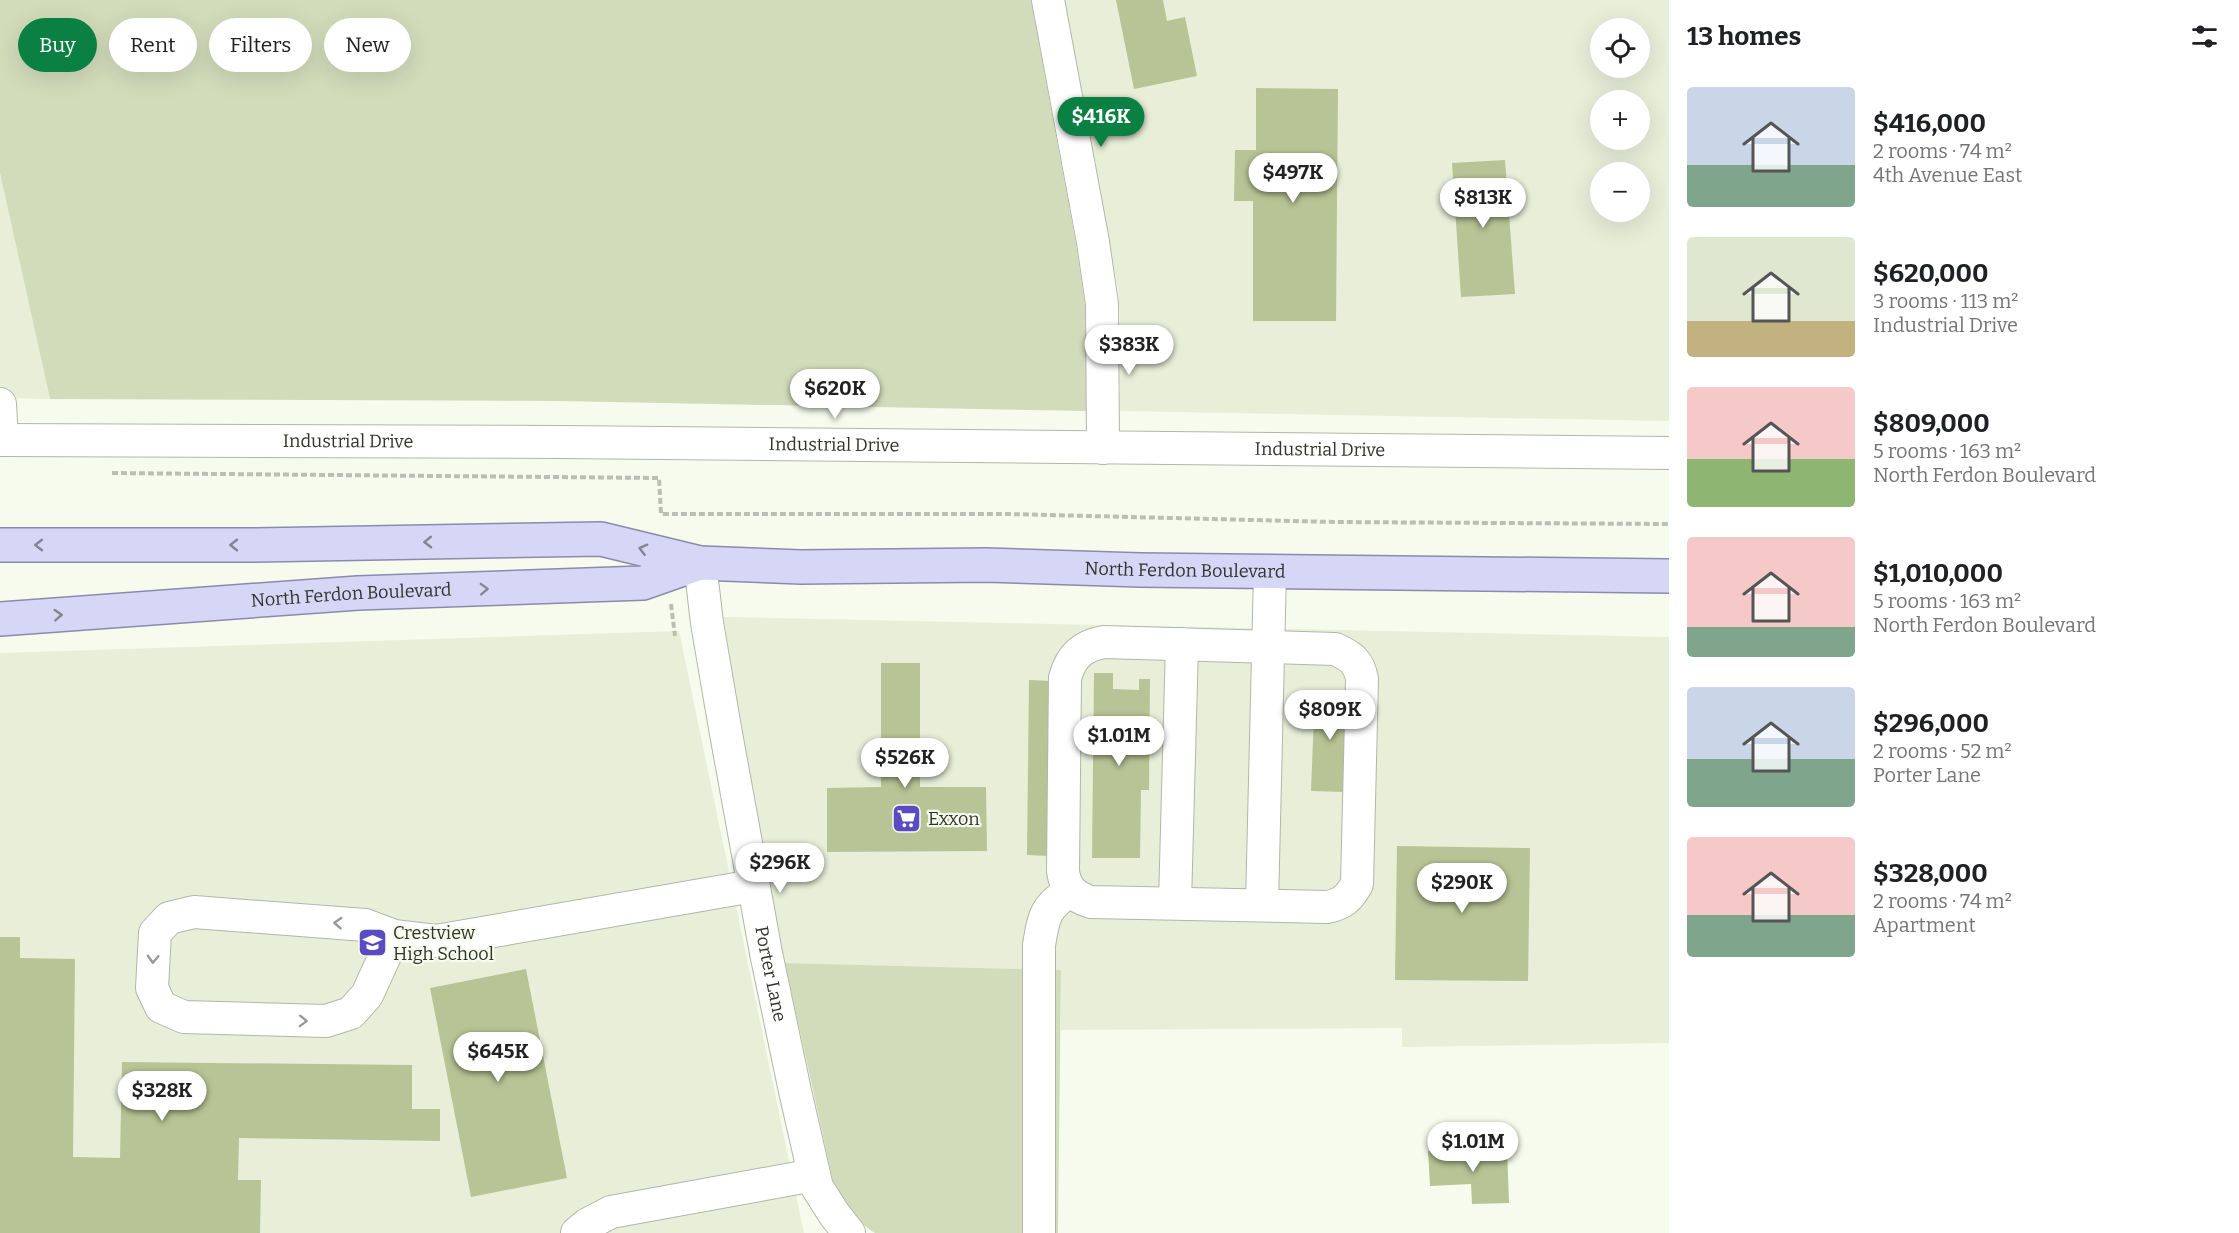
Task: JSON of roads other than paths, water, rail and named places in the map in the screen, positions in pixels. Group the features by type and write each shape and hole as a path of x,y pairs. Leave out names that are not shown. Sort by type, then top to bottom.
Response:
{"main road":[{"name":"North Ferdon Boulevard","path":"0,545 256,545 601,539 700,563 801,567 986,565 1270,572 1669,576"},
{"name":"North Ferdon Boulevard","path":"0,619 358,593 643,583 700,563"}],"street":[{"path":"1048,0 1091,230 1102,304 1103,448"},
{"path":"0,404 1,440"},
{"name":"Industrial Drive","path":"1,440 560,442 1669,453"},
{"name":"Porter Lane","path":"700,563 707,623 753,886 814,1174 818,1187 834,1214 849,1233"},
{"path":"1262,905 1270,572"},
{"path":"1104,642 1268,647 1335,649 1349,655 1360,666 1362,679 1357,884 1350,897 1338,905 1327,907 1091,902 1069,891 1063,871 1065,678 1069,664 1077,653 1091,644 1104,642"},
{"path":"1175,903 1182,644"},
{"path":"394,936 367,995 351,1013 326,1022 184,1017 161,1007 152,988 155,933 169,918 194,912 365,925 394,936 436,941 753,886"},
{"path":"1039,1233 1039,945 1043,918 1053,903 1069,891"},
{"path":"577,1233 588,1224 611,1212 814,1174"}],"place":[{"name":"Exxon","path":"907,819"},
{"name":"Crestview High School","path":"372,943"}]}
